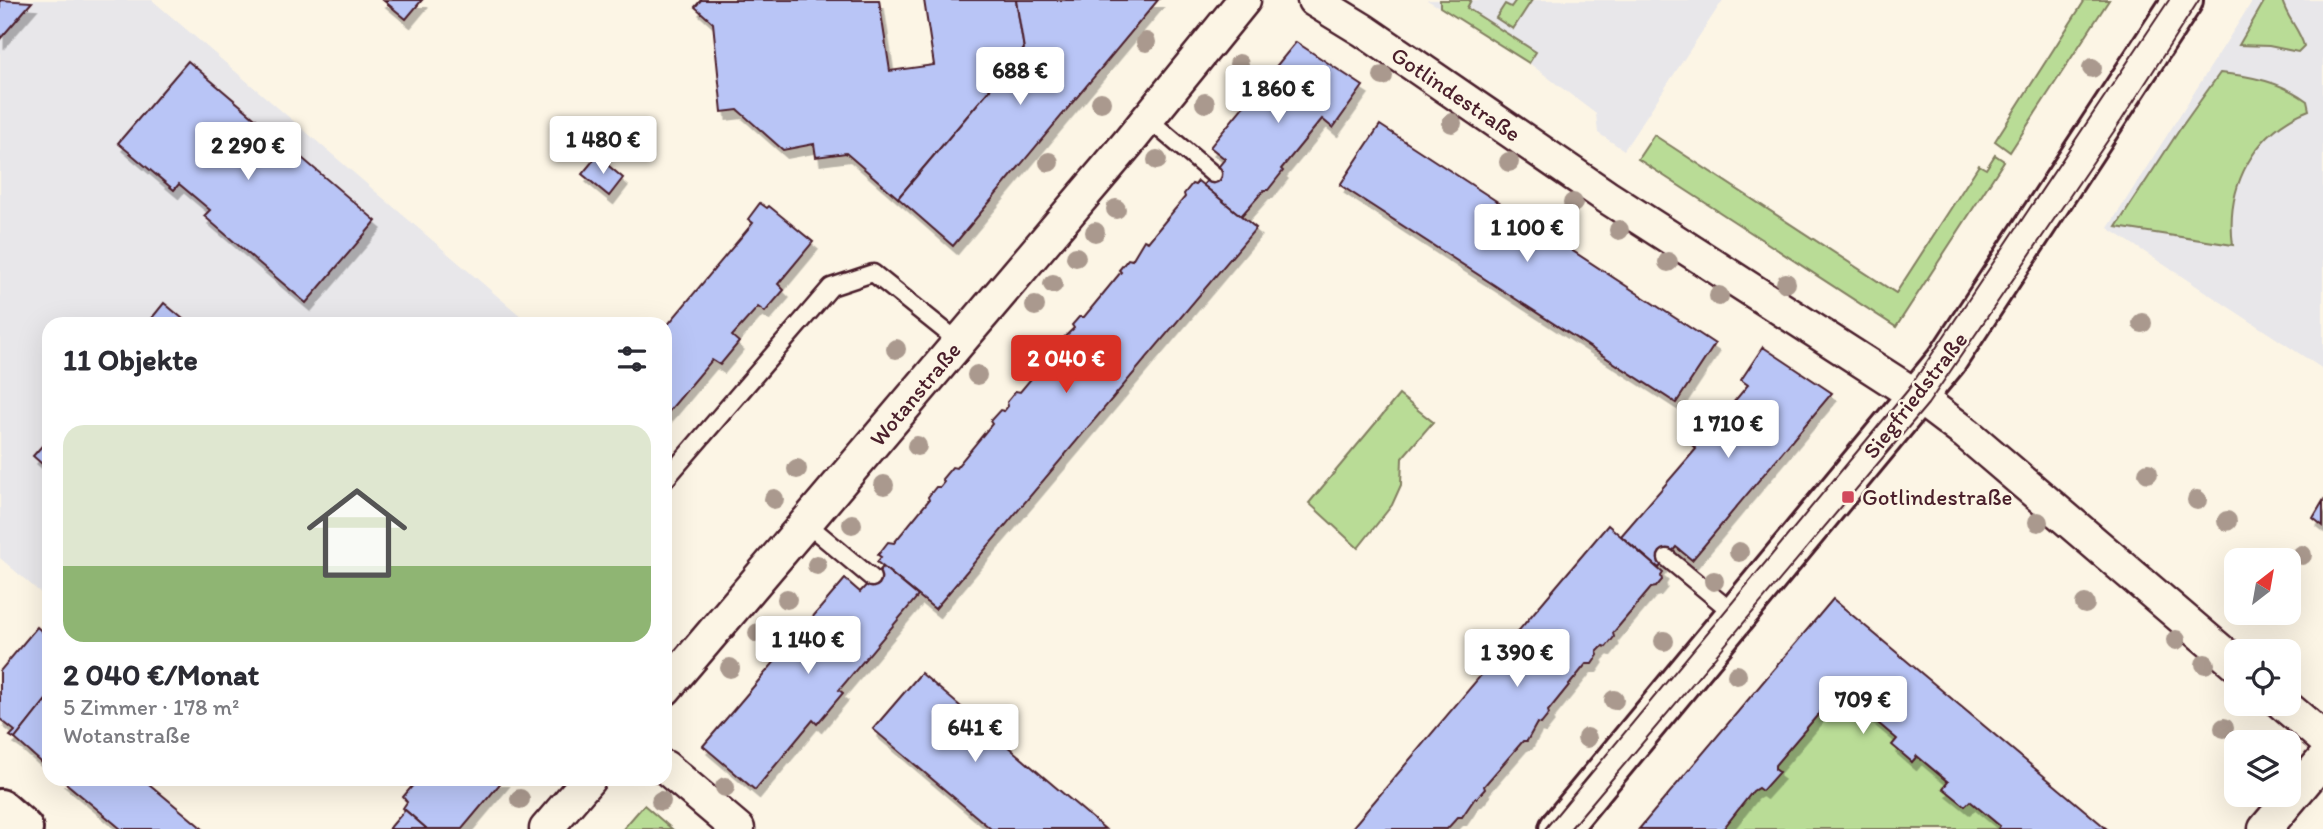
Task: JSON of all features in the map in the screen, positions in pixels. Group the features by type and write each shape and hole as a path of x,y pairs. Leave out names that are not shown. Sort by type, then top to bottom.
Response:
{"street":[{"name":"Wotanstraße","path":"672,681 1148,119 1244,0"},
{"name":"Gotlindestraße","path":"1314,0 1363,30 1607,197 1918,397 1977,442 2224,654"},
{"name":"Siegfriedstraße","path":"1559,829 1947,360 2178,2"},
{"path":"2297,716 2323,738"},
{"path":"2265,829 2323,760"},
{"path":"672,773 738,829"},
{"path":"546,829 583,786"},
{"path":"0,809 23,829"}],"lane":[{"path":"1148,119 1213,174"},
{"path":"672,472 831,287 873,273 959,342"},
{"path":"806,523 872,578"},
{"path":"1667,558 1737,616"}],"shaded area":[{"path":"0,0 152,0 522,317 42,317 42,594 0,558"},
{"path":"1427,0 1723,0 1624,150 1598,133 1596,114 1496,40"},
{"path":"2253,0 2323,0 2323,369 2108,228"}],"green space":[{"path":"1440,0 1471,0 1467,8 1536,52 1529,63 1440,7"},
{"path":"1516,0 1532,0 1513,29 1496,18 1505,4 1511,7"},
{"path":"2085,0 2109,0 2010,152 1995,141"},
{"path":"2265,0 2282,0 2304,46 2298,52 2269,46 2239,45"},
{"path":"2220,73 2255,78 2276,85 2307,101 2309,110 2290,119 2273,132 2247,164 2234,202 2233,245 2116,227 2180,129"},
{"path":"1654,135 1896,293 1979,165 1986,169 1995,155 2004,161 1896,327 1638,159"},
{"path":"1399,395 1433,422 1402,458 1401,485 1392,505 1358,548 1309,503"},
{"path":"1839,690 1897,739 1912,762 1917,756 1948,782 1965,806 1970,801 2000,826 1998,829 1723,829 1753,791 1758,788 1762,790 1778,772 1775,765"},
{"path":"644,805 672,829 623,829"}],"building":[{"path":"0,0 32,2 0,39"},
{"path":"383,0 422,0 406,19"},
{"path":"701,0 879,0 890,71 934,65 924,0 1016,0 1024,49 898,198 846,153 816,157 814,144 783,150 738,110 722,112 713,23 695,7"},
{"path":"1016,0 1158,0 953,246 898,198 1024,49"},
{"path":"1296,42 1363,86 1333,128 1322,119 1281,169 1283,171 1268,190 1264,190 1241,216 1203,185 1225,159 1210,147"},
{"path":"188,61 376,221 306,303 204,216 210,210 179,184 174,190 118,143"},
{"path":"1380,125 1715,344 1676,403 1340,185"},
{"path":"597,156 623,178 609,196 582,174"},
{"path":"1198,181 1256,228 935,609 877,562 881,557 878,555 888,542 894,543 929,500 928,497 936,487 940,487 944,482 942,479 952,467 956,468 992,424 990,421 1000,410 1004,411 1016,391 1020,392 1056,349 1055,346 1074,328 1072,325 1079,317 1084,317 1121,272 1119,270 1128,259 1132,260 1144,240 1148,242 1185,197 1184,194 1192,184 1195,185"},
{"path":"760,203 767,208 769,206 813,242 778,284 784,290 765,312 758,307 732,336 739,342 720,365 712,360 672,408 672,320 753,223 748,219"},
{"path":"164,303 181,317 153,317"},
{"path":"1763,347 1832,393 1692,560 1676,547 1659,568 1621,536 1696,449 1692,445 1719,413 1723,415 1748,385 1741,380"},
{"path":"42,446 42,464 33,456"},
{"path":"2323,501 2323,526 2313,518"},
{"path":"1608,525 1663,573 1662,580 1656,587 1651,588 1613,633 1614,637 1606,647 1603,646 1597,652 1592,664 1586,664 1548,711 1549,714 1541,724 1537,723 1527,741 1523,741 1484,786 1485,789 1462,817 1458,817 1447,829 1351,829"},
{"path":"883,567 918,596 839,690 843,693 817,724 813,720 755,790 703,746 845,579 860,592"},
{"path":"1833,599 2107,829 1998,829 2000,826 1970,801 1965,806 1943,788 1948,782 1917,756 1912,762 1892,745 1897,739 1839,690 1775,765 1779,772 1762,791 1758,788 1753,791 1723,829 1639,829"},
{"path":"37,627 42,632 42,705 15,739 10,736 15,731 0,719 0,671"},
{"path":"921,673 1105,829 991,829 873,729"},
{"path":"42,705 42,763 15,739"},
{"path":"69,786 151,786 203,829 121,829"},
{"path":"412,786 498,786 462,829 427,829 403,808 407,802 403,797"},
{"path":"405,810 427,829 389,829"}],"tram line":[{"path":"1545,829 1908,390 2169,0"},
{"path":"1570,829 1928,404 2121,121 2199,0"}],"place":[{"name":"Gotlindestraße","path":"1848,497"}]}
